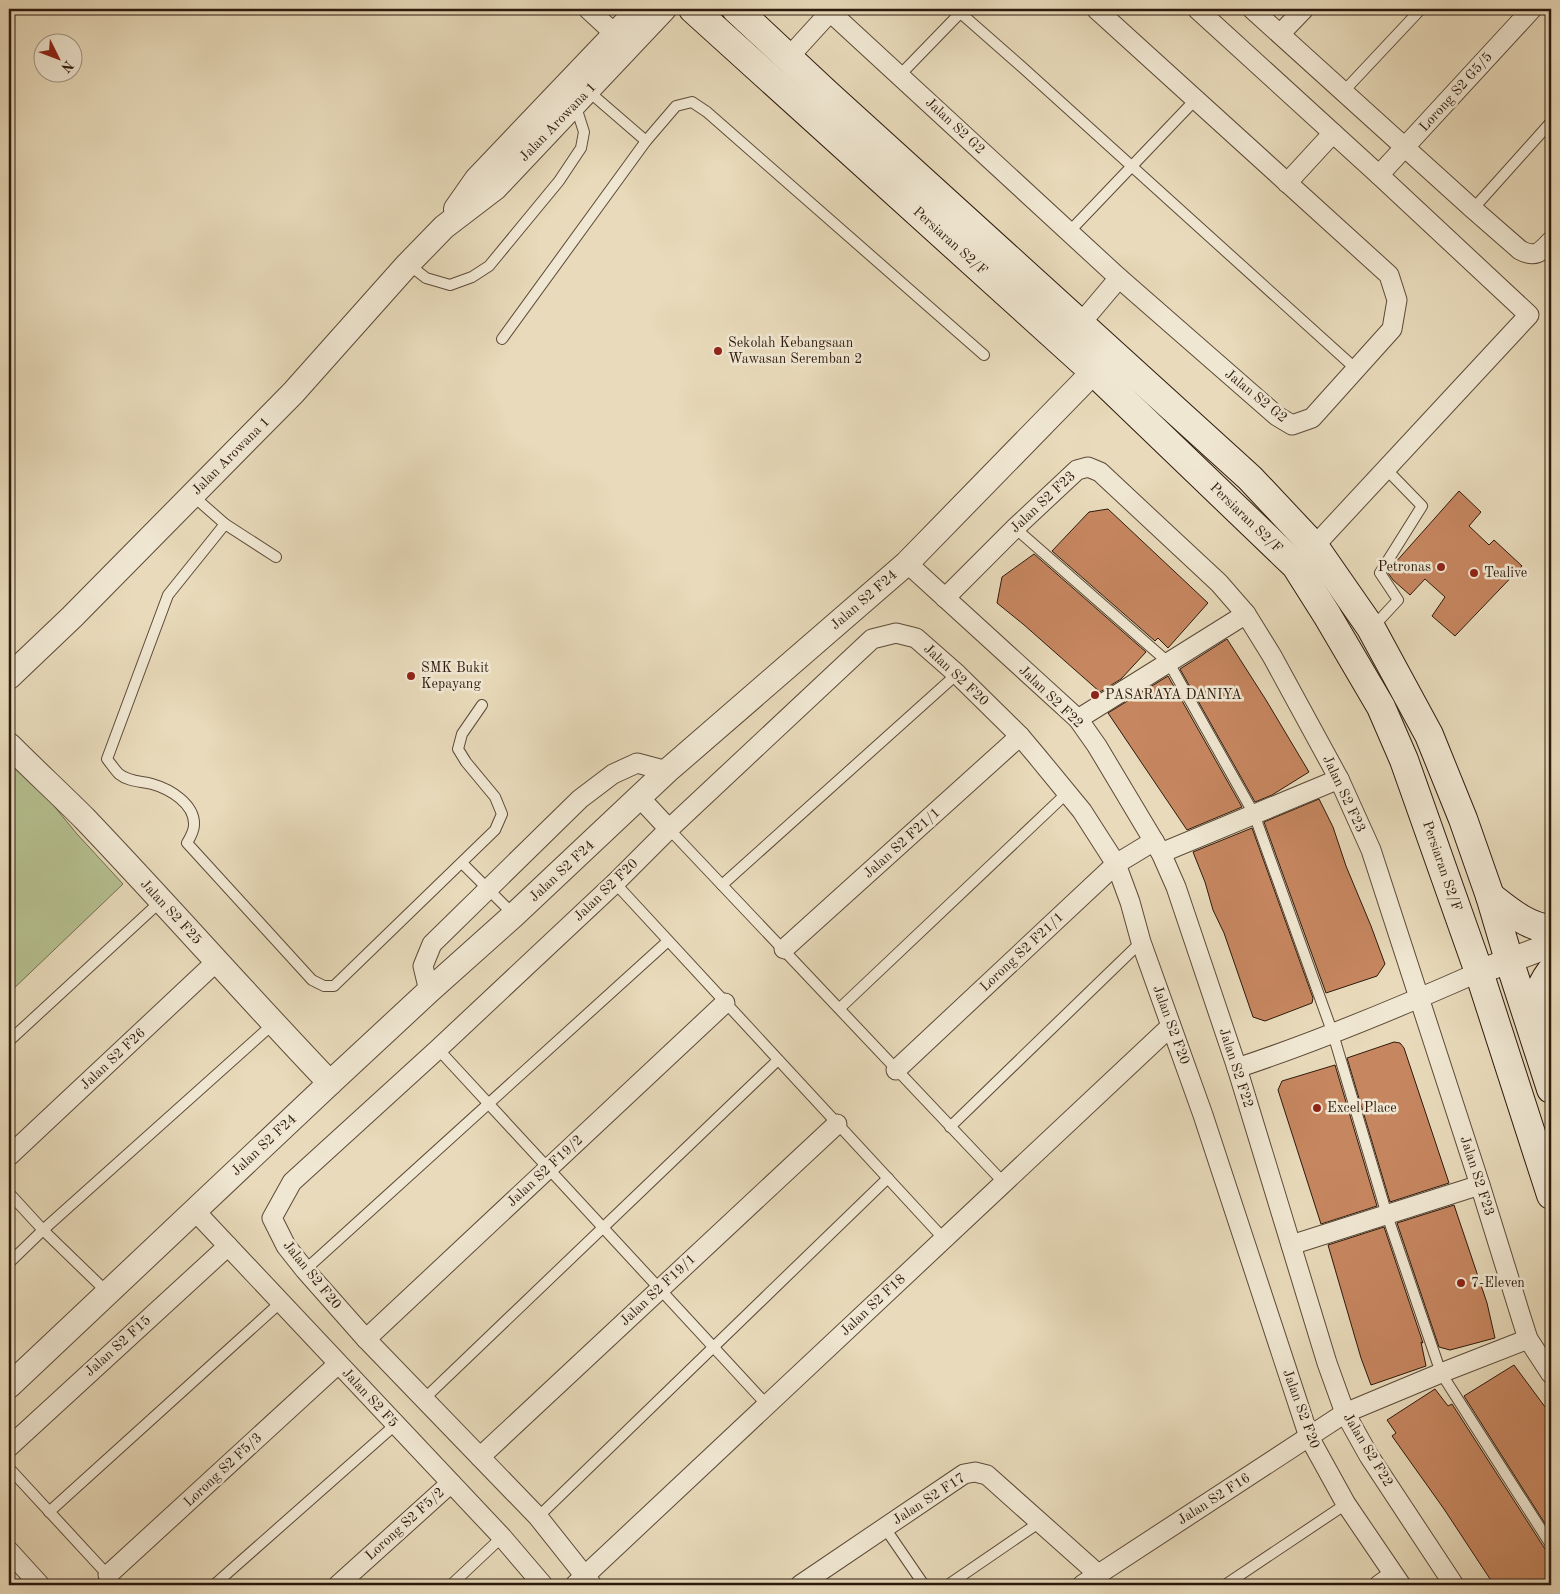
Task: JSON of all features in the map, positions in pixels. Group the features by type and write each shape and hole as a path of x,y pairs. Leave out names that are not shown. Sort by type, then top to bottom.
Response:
{"main road":[{"name":"Persiaran S2/F","path":"693,9 1093,371 1305,556 1371,628 1429,735 1463,819 1490,896 1551,1089"},
{"name":"Persiaran S2/F","path":"736,9 1250,478 1305,556 1328,615 1381,707 1404,760 1479,972 1551,1195"},
{"path":"1490,896 1529,923 1551,929"},
{"path":"1533,1032 1535,1003 1540,989 1551,971"}],"street":[{"path":"588,9 615,34"},
{"name":"Jalan Arowana 1","path":"579,90 615,34 639,9"},
{"name":"Jalan Arowana 1","path":"9,677 72,617 293,393 408,264 444,227 477,179 579,90 664,9"},
{"name":"Jalan S2 G2","path":"828,10 1069,232 1277,416 1292,425 1312,418 1392,329 1397,300 1389,275 1096,9"},
{"path":"1198,9 1380,175 1529,315 1305,556"},
{"path":"1252,9 1472,209 1520,250 1529,255 1536,254 1551,241"},
{"path":"1280,34 1304,9"},
{"name":"Lorong S2 G5/5","path":"1380,175 1532,9"},
{"path":"788,58 828,10"},
{"path":"1287,183 1334,133"},
{"path":"1080,323 1120,278"},
{"name":"Jalan S2 F24","path":"9,1386 330,1083 668,771 907,563 1112,352"},
{"name":"Jalan S2 F23","path":"945,598 1015,528 1077,470 1088,467 1100,472 1219,582 1246,614 1272,656 1339,779 1371,850 1528,1339 1551,1374"},
{"name":"Jalan S2 F22","path":"907,563 1078,719 1097,746 1158,847 1176,887 1237,1068 1327,1363 1345,1413 1369,1456 1454,1585"},
{"path":"1078,719 1246,614"},
{"name":"Jalan S2 F20","path":"584,1582 538,1518 366,1339 305,1270 286,1246 272,1218 292,1182 438,1049 615,883 669,828 872,639 896,633 916,638 957,674 1020,736 1082,811 1116,864 1130,902 1141,942 1203,1116 1309,1437 1391,1582"},
{"name":"Jalan S2 F21/1","path":"784,949 1020,736"},
{"name":"Jalan S2 F25","path":"9,745 83,817 273,1024 330,1083"},
{"path":"429,991 423,966 432,944 580,799 613,774 637,763 668,771"},
{"name":"Lorong S2 F21/1","path":"896,1070 1116,864 1158,847 1254,814 1339,779"},
{"path":"640,798 669,828"},
{"path":"1237,1068 1333,1034 1420,999 1479,972 1551,945"},
{"name":"Jalan S2 F26","path":"9,1156 217,961"},
{"name":"Jalan S2 F19/2","path":"366,1339 725,1003"},
{"name":"Jalan S2 F18","path":"584,1582 767,1405 1171,1026"},
{"name":"Jalan S2 F19/1","path":"480,1457 837,1124"},
{"path":"1291,1245 1480,1185"},
{"name":"Jalan S2 F5","path":"195,1211 502,1537 543,1585"},
{"name":"Jalan S2 F15","path":"9,1447 228,1246"},
{"name":"Jalan S2 F16","path":"1082,1585 1345,1413 1528,1339"},
{"name":"Lorong S2 F5/3","path":"113,1580 338,1364"},
{"name":"Jalan S2 F17","path":"800,1585 964,1474 975,1472 987,1474 1098,1574"},
{"name":"Lorong S2 F5/2","path":"338,1585 451,1483"},
{"path":"9,1551 40,1585"}],"lane":[{"path":"1344,91 1421,9"},
{"path":"900,76 960,10 1356,368"},
{"path":"579,90 646,141"},
{"path":"408,264 426,278 450,285 472,277 489,266 558,181 581,148 584,132 579,90"},
{"path":"1069,232 1196,100"},
{"path":"502,339 646,141 676,106 692,102 707,112 984,355"},
{"path":"1472,209 1551,122"},
{"path":"1371,628 1398,600 1380,573 1422,506 1386,469"},
{"path":"192,495 225,524 276,558"},
{"path":"225,524 168,595 107,759 119,774 134,782 164,788 182,800 192,813 194,826 187,843 312,980 324,986 334,986 495,830 502,814 495,797 466,762 458,749 462,734 482,705"},
{"path":"1015,528 1169,663 1254,814 1333,1034 1387,1215 1441,1373 1551,1545"},
{"path":"722,885 957,674"},
{"path":"840,1008 1068,793"},
{"path":"669,828 1004,1183"},
{"path":"462,863 514,915"},
{"path":"615,883 944,1239"},
{"path":"9,1041 161,901"},
{"path":"305,1270 668,941"},
{"path":"950,1127 1141,942"},
{"path":"9,1262 273,1024"},
{"path":"438,1049 767,1405"},
{"path":"424,1399 778,1060"},
{"path":"538,1518 888,1178"},
{"path":"9,1193 43,1230 108,1294"},
{"path":"50,1512 281,1302"},
{"path":"214,1585 395,1425"},
{"path":"9,1468 113,1580"},
{"path":"1225,1585 1346,1504"},
{"path":"948,1585 1040,1522"},
{"path":"886,1528 924,1585"},
{"path":"451,1585 502,1537"}],"green space":[{"path":"9,751 77,834 123,884 9,993"}],"building":[{"path":"1459,491 1481,512 1469,526 1489,545 1494,540 1522,566 1455,636 1432,616 1445,597 1425,579 1410,595 1388,573"},
{"path":"1108,509 1208,603 1168,648 1158,638 1155,641 1052,551 1089,512"},
{"path":"1034,554 1146,652 1121,679 1100,692 997,603 1002,577"},
{"path":"1227,639 1309,772 1272,795 1255,802 1180,669"},
{"path":"1168,676 1242,807 1187,830 1108,713"},
{"path":"1319,799 1333,827 1346,866 1385,964 1377,976 1326,993 1264,822"},
{"path":"1252,828 1313,998 1312,1003 1265,1021 1253,1017 1193,852"},
{"path":"1394,1042 1400,1043 1404,1048 1449,1183 1390,1202 1347,1058"},
{"path":"1335,1065 1377,1206 1321,1224 1278,1090 1282,1081"},
{"path":"1454,1205 1487,1303 1495,1338 1450,1350 1439,1347 1397,1223"},
{"path":"1384,1227 1423,1343 1421,1342 1426,1366 1371,1385 1361,1358 1328,1245"},
{"path":"1514,1365 1551,1415 1551,1533 1464,1396"},
{"path":"1435,1389 1448,1406 1452,1404 1545,1549 1551,1552 1551,1585 1494,1585 1444,1509 1392,1436 1396,1433 1387,1420"}],"place":[{"name":"Sekolah Kebangsaan Wawasan Seremban 2","path":"718,351"},
{"name":"Petronas","path":"1441,567"},
{"name":"Tealive","path":"1474,573"},
{"name":"SMK Bukit Kepayang","path":"411,676"},
{"name":"PASARAYA DANIYA","path":"1095,695"},
{"name":"Excel Place","path":"1317,1108"},
{"name":"7-Eleven","path":"1461,1283"}]}
